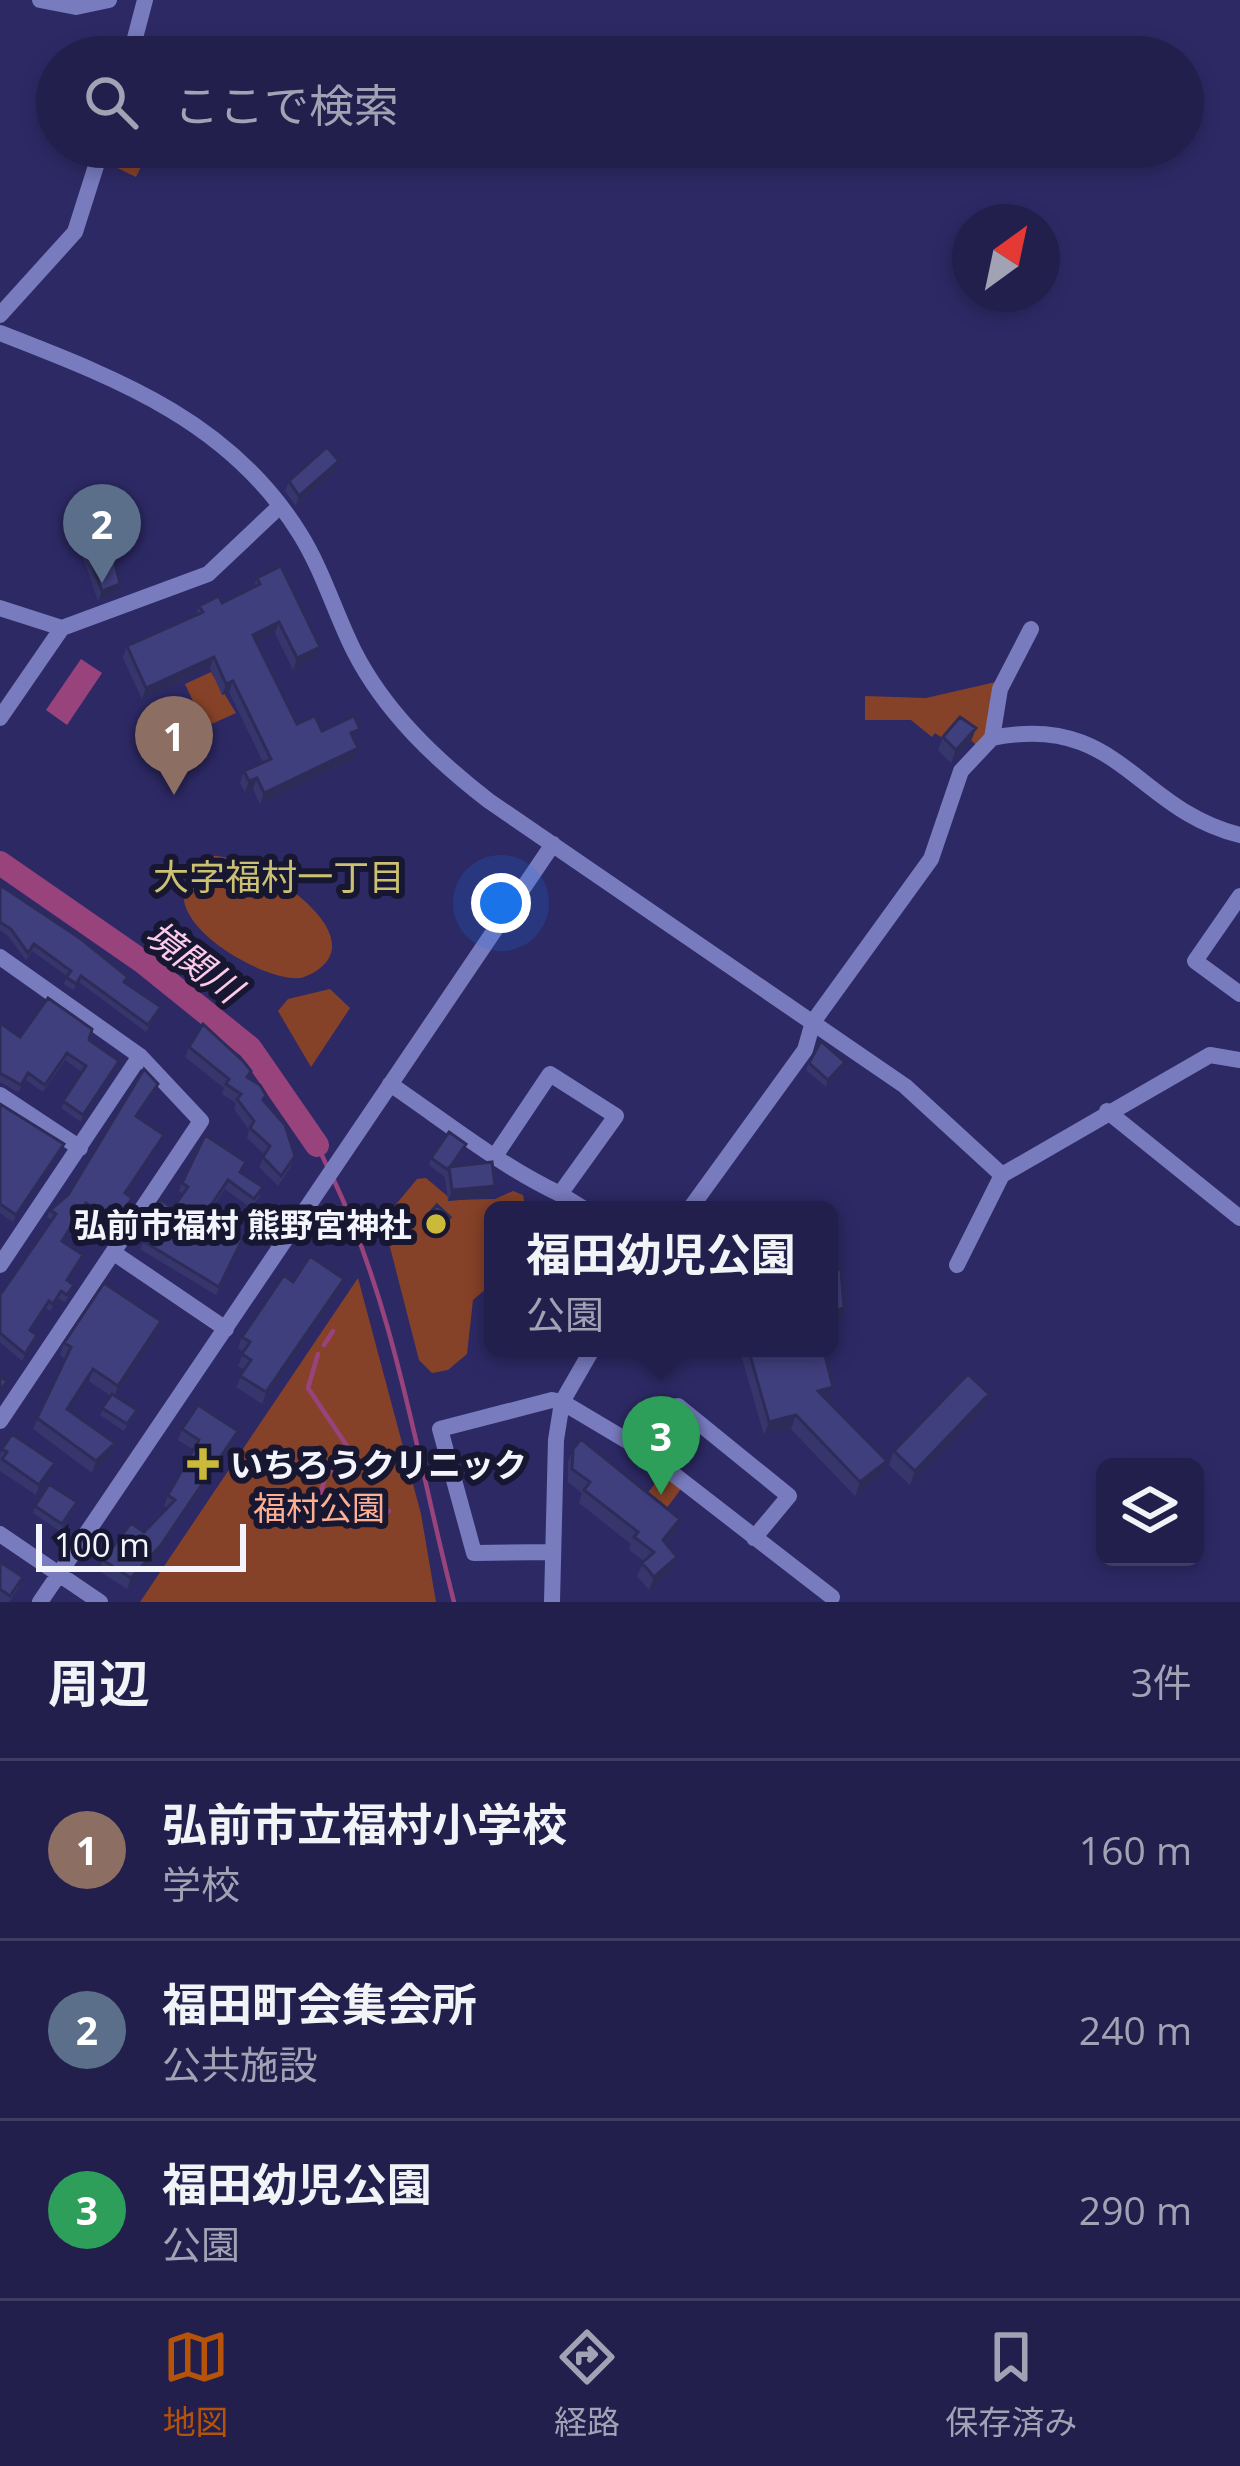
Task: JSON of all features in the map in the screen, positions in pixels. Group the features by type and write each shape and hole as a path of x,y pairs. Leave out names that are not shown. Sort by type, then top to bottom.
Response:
{"street":[{"path":"40,0 76,7 109,0"},
{"path":"136,36 145,0"},
{"path":"0,315 75,232 95,168"},
{"path":"0,333 143,390 227,446 280,506 314,560 349,640 379,693 449,769 904,1086 1002,1175"},
{"path":"0,718 62,628 208,574 280,506"},
{"path":"0,608 62,628"},
{"path":"695,1201 805,1050 813,1022 931,860 961,771 992,738 1000,689 1031,629"},
{"path":"992,738 1058,732 1088,742 1202,822 1240,836"},
{"path":"40,1602 553,844"},
{"path":"1240,896 1195,961 1240,994"},
{"path":"0,957 140,1056 201,1120 0,1421"},
{"path":"957,1265 1002,1175 1210,1055 1234,1059 1240,1043"},
{"path":"0,1265 7,1239 80,1148 140,1056"},
{"path":"495,1156 550,1074 616,1116 560,1194"},
{"path":"390,1084 571,1201"},
{"path":"0,1095 80,1148"},
{"path":"1107,1111 1240,1218"},
{"path":"114,1253 226,1329"},
{"path":"552,1602 562,1402 588,1357"},
{"path":"0,1378 20,1391"},
{"path":"551,1552 474,1553 440,1429 552,1400 562,1402 640,1449 832,1597"},
{"path":"640,1449 678,1406 789,1496 754,1538"},
{"path":"0,1534 100,1602"}],"green space":[{"path":"117,168 140,168 136,177"},
{"path":"211,672 236,713 205,727 185,684"},
{"path":"1000,681 988,736 976,745 959,728 945,740 935,733 932,737 911,720 865,720 865,696 926,698"},
{"path":"213,856 257,869 306,903 324,923 332,943 327,962 304,977 287,977 237,958 212,941 193,920 184,899 189,877"},
{"path":"330,989 350,1008 311,1067 278,1011 288,999"},
{"path":"426,1178 452,1200 495,1199 513,1191 523,1195 524,1201 484,1201 484,1291 473,1300 467,1354 448,1370 432,1373 419,1360 383,1220 417,1179"},
{"name":"福村公園","path":"358,1278 421,1514 436,1602 140,1602"},
{"path":"662,1474 681,1489 660,1517 641,1502"}],"shaded area":[{"path":"81,659 102,673 67,725 46,710"}],"building":[{"path":"327,447 339,461 299,496 289,481"},
{"path":"108,533 120,584 102,591 84,541"},
{"path":"281,566 320,647 297,658 279,622 253,635 297,724 315,716 322,731 354,716 360,729 351,733 358,748 264,793 257,778 249,781 244,771 271,759 233,681 226,684 214,657 146,688 127,646 203,612 199,606 219,596 222,603 260,584 257,578"},
{"path":"960,717 976,728 956,750 943,737"},
{"path":"0,885 81,939 128,977 124,982 161,1007 148,1025 81,976 76,984 66,977 71,971 34,944 28,953 0,922"},
{"path":"48,998 92,1029 89,1040 119,1061 83,1115 63,1101 86,1066 67,1053 45,1085 28,1073 21,1085 0,1073 0,1023 20,1037"},
{"path":"203,1024 244,1062 251,1071 247,1077 260,1085 266,1095 263,1100 285,1125 295,1156 281,1176 263,1157 270,1146 250,1128 254,1121 237,1099 241,1094 189,1047"},
{"path":"821,1041 845,1062 828,1080 809,1063"},
{"path":"144,1069 158,1084 136,1116 164,1135 125,1193 132,1198 109,1233 103,1229 110,1218 86,1203 62,1241 83,1255 67,1280 74,1285 67,1295 61,1291 53,1304 49,1301 30,1330 37,1335 25,1354 0,1333 0,1295 56,1214 50,1210 68,1195"},
{"path":"0,1104 64,1144 16,1215 0,1204"},
{"path":"449,1132 466,1144 448,1170 431,1158"},
{"path":"205,1135 246,1162 240,1172 263,1187 254,1199 228,1180 204,1216 242,1240 219,1287 143,1241 160,1215 153,1211 161,1200 173,1208 188,1187 182,1183"},
{"path":"492,1162 495,1186 452,1190 449,1167"},
{"path":"437,1205 450,1217 440,1228 427,1216"},
{"path":"310,1256 344,1279 266,1392 240,1376 251,1360 242,1354 250,1342 242,1337 284,1275 293,1282"},
{"path":"838,1270 844,1308 838,1310"},
{"path":"104,1283 161,1321 118,1386 93,1369 67,1409 115,1443 96,1461 37,1418 71,1347 64,1343"},
{"path":"751,1357 825,1357 833,1387 818,1391 887,1461 860,1482 796,1415 769,1422"},
{"path":"968,1374 989,1394 915,1471 894,1451"},
{"path":"112,1394 137,1410 127,1424 102,1408"},
{"path":"198,1405 238,1431 161,1545 131,1578 103,1560 131,1523 144,1532 175,1500 168,1495 199,1440 182,1429"},
{"path":"12,1434 55,1463 39,1485 2,1459 7,1452 2,1449"},
{"path":"581,1439 680,1519 663,1540 677,1557 654,1577 642,1563 654,1552 634,1537 638,1532 584,1490 590,1482 572,1469 573,1449"},
{"path":"49,1484 77,1502 62,1524 35,1506"},
{"path":"0,1562 23,1577 10,1596 0,1589"}],"waterway":[{"name":"境関川","path":"0,863 143,962 250,1048 317,1145"},
{"path":"317,1145 327,1166"},
{"path":"332,1176 389,1332 454,1602"},
{"path":"324,1345 333,1331"},
{"path":"318,1354 308,1388 347,1446"},
{"path":"351,1461 326,1474 320,1496 349,1523 364,1523"},
{"path":"371,1522 389,1511"}],"place":[{"name":"福田町会集会所","path":"102,583"},
{"name":"弘前市立福村小学校","path":"174,795"},
{"name":"弘前市福村 熊野宮神社","path":"436,1224"},
{"name":"いちろうクリニック","path":"203,1464"},
{"name":"福田幼児公園","path":"661,1495"}],"district":[{"name":"大字福村一丁目","path":"279,876"}]}
